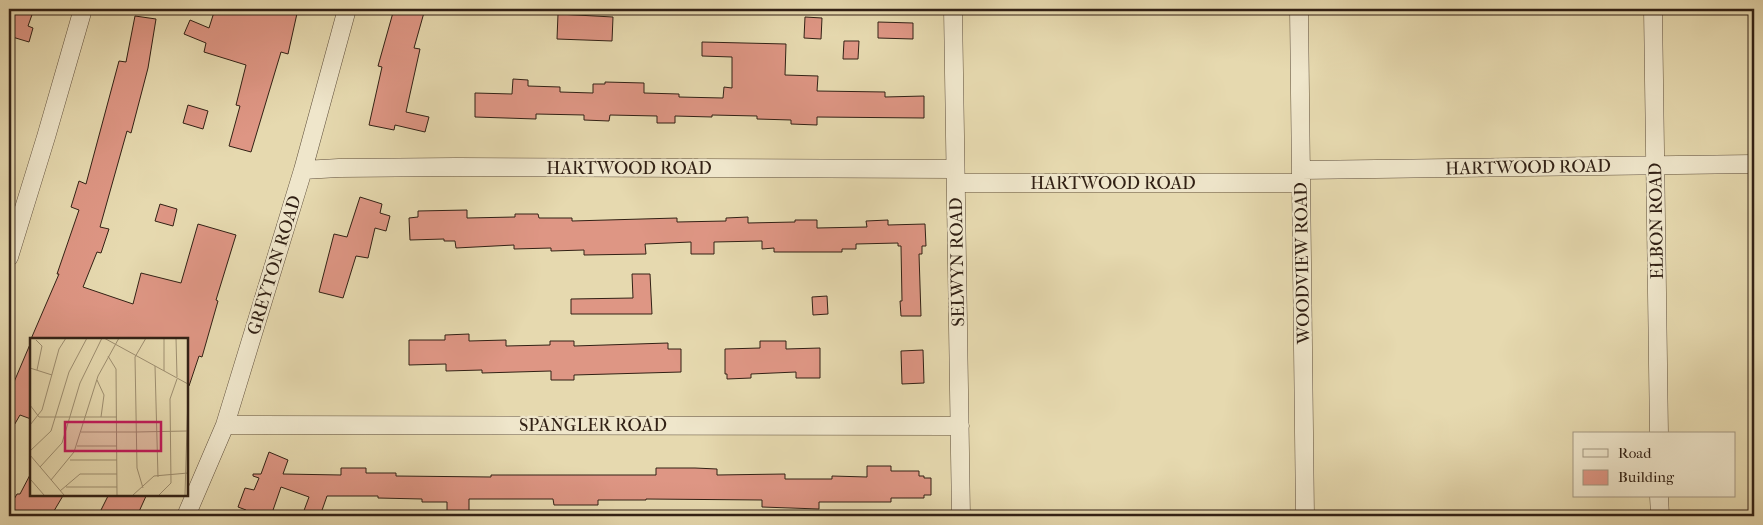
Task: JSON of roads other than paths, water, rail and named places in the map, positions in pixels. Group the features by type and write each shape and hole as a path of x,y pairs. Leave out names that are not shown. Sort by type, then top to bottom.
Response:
{"street":[{"path":"9,257 83,9"},
{"name":"GREYTON ROAD","path":"186,516 225,424 303,170 347,9"},
{"name":"SELWYN ROAD","path":"953,9 961,516"},
{"name":"WOODVIEW ROAD","path":"1299,9 1305,516"},
{"name":"ELBON ROAD","path":"1653,9 1659,432"},
{"name":"HARTWOOD ROAD","path":"303,170 446,167 956,176 1301,176 1655,165 1754,164"},
{"name":"SPANGLER ROAD","path":"225,424 960,426"},
{"path":"1659,498 1660,516"}]}
